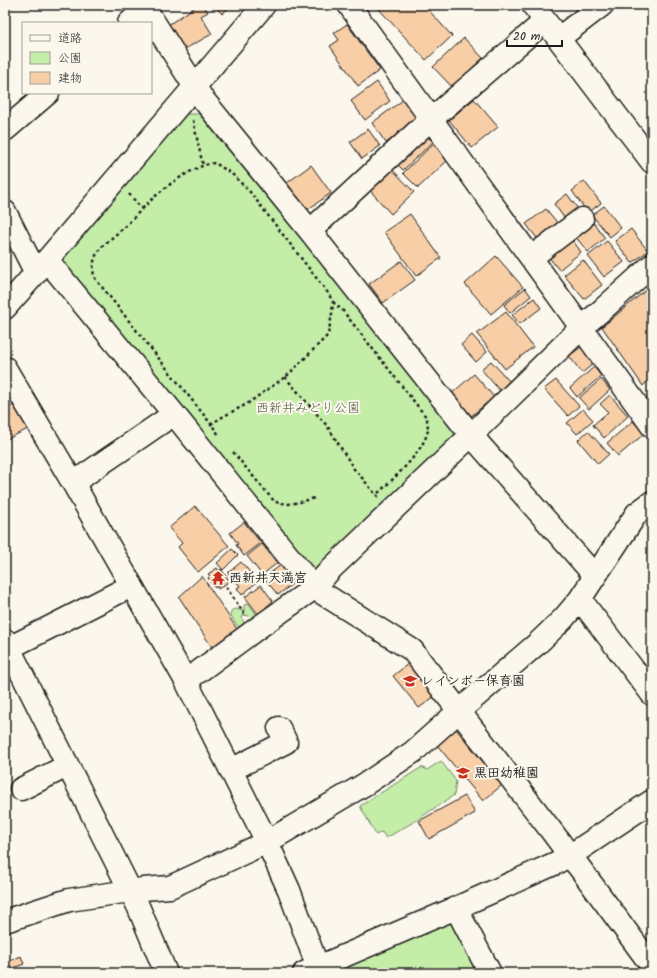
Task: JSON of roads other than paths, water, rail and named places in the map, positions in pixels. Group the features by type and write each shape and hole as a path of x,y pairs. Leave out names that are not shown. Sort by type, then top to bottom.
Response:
{"street":[{"path":"5,308 42,267 264,5"},
{"path":"349,5 431,120 532,257 652,426"},
{"path":"559,38 602,5"},
{"path":"130,22 144,7 202,98 310,231 471,435 595,576"},
{"path":"310,231 431,120 539,13 652,162"},
{"path":"5,130 47,94"},
{"path":"5,212 42,267 174,414 314,588 412,650 549,826 652,966"},
{"path":"532,257 582,219"},
{"path":"186,681 314,588 332,568 581,328 652,265"},
{"path":"5,368 73,483 186,681 267,842 289,890 314,971 570,856 652,801"},
{"path":"73,483 174,414"},
{"path":"5,921 69,900 143,889 170,887 267,842 367,783 413,752 538,643 563,619 580,600 637,513 652,502"},
{"path":"132,586 6,646 138,906 166,973"},
{"path":"580,600 652,694"},
{"path":"231,770 286,742 279,728"},
{"path":"21,789 68,766"},
{"path":"456,908 490,973"}],"place":[{"name":"西新井天満宮","path":"218,578"},
{"name":"レインボー保育園","path":"410,681"},
{"name":"黒田幼稚園","path":"463,773"}],"park label":[{"name":"西新井みどり公園","path":"308,408"}]}
